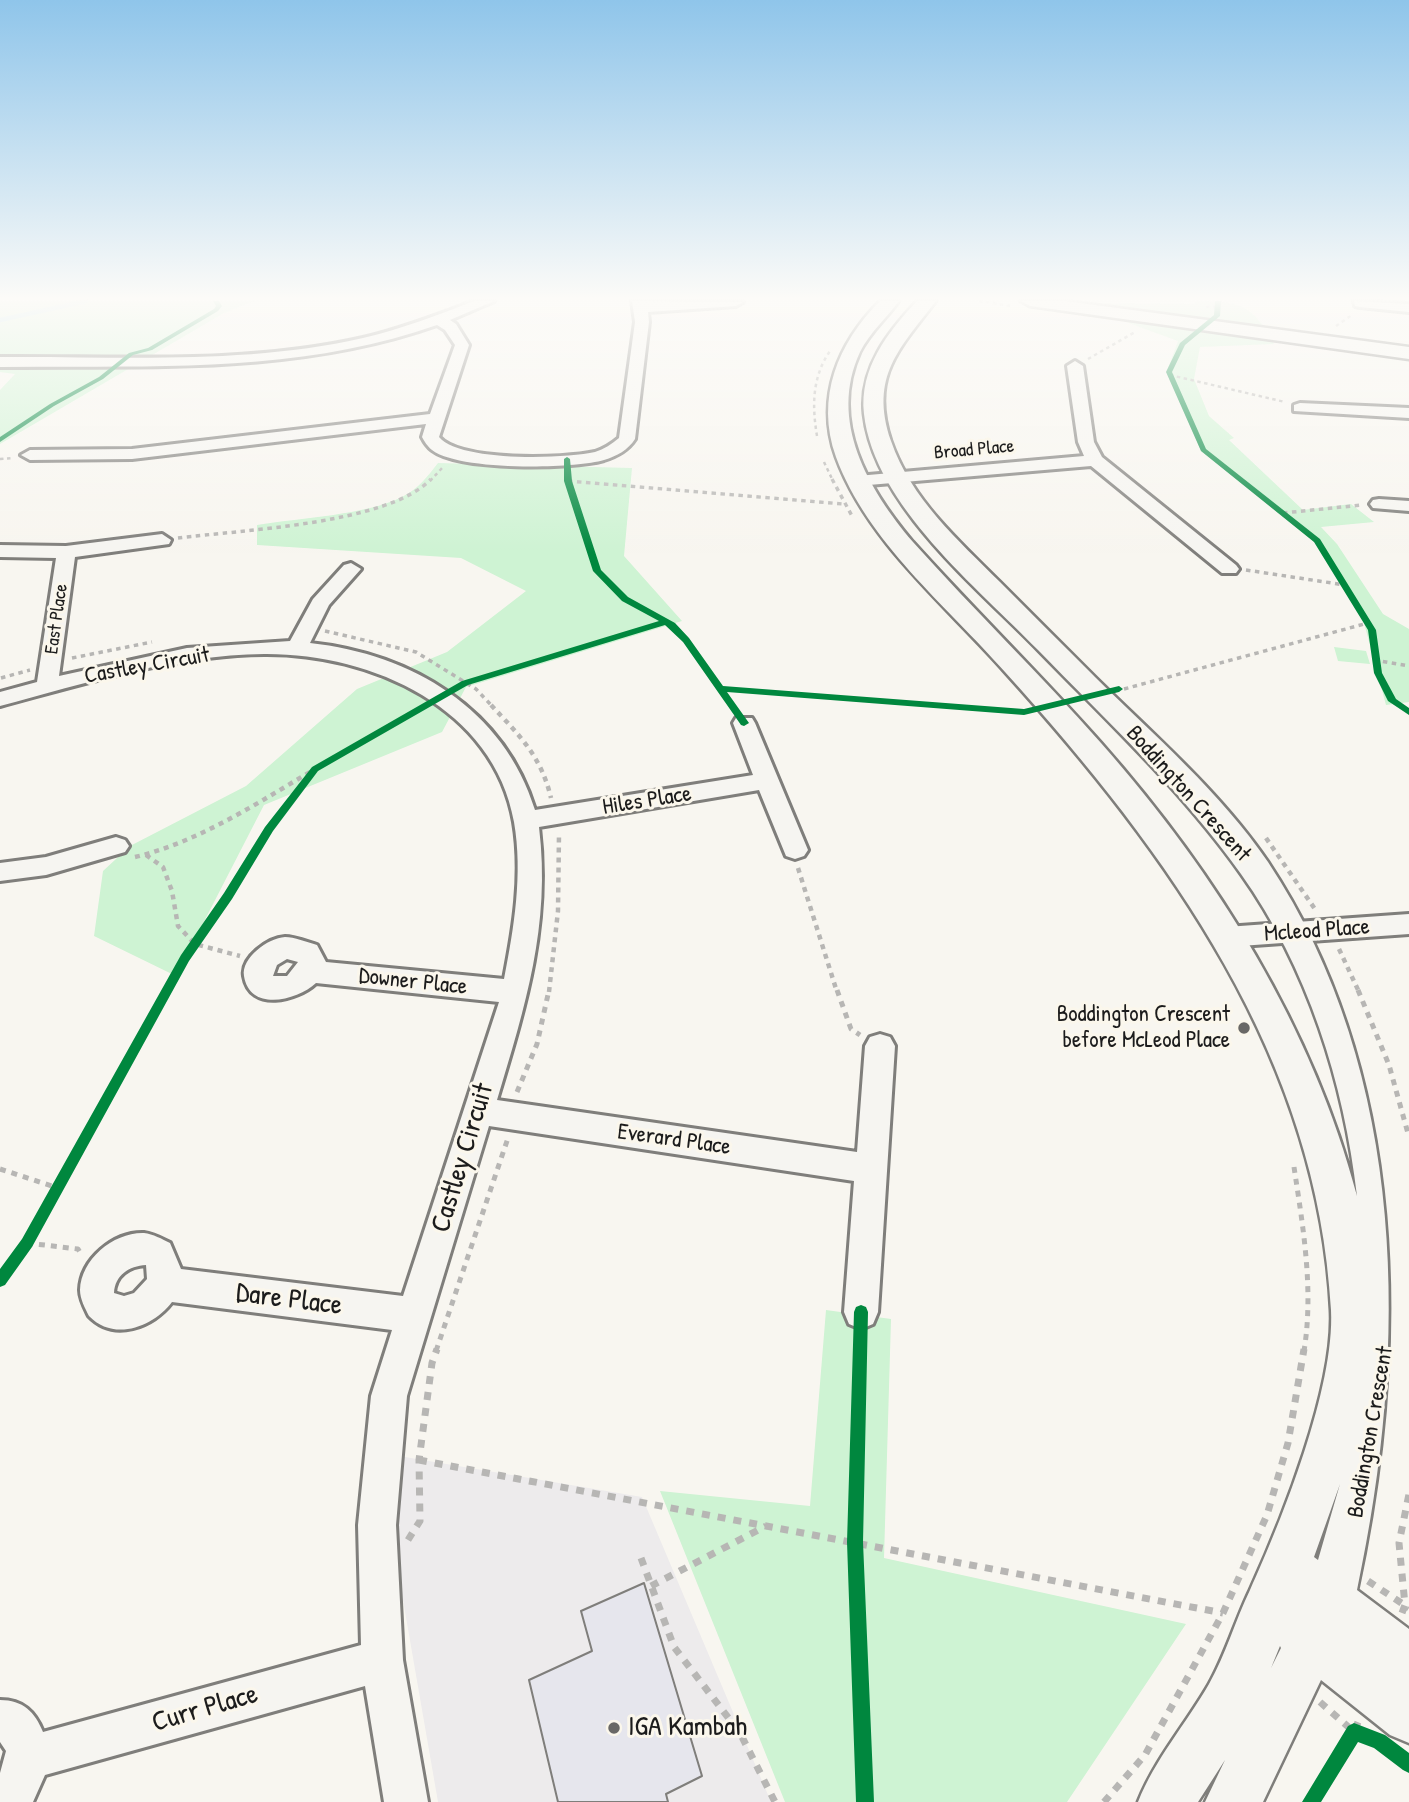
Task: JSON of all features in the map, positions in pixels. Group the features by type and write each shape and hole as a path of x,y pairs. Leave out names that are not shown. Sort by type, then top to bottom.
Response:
{"street":[{"path":"448,385 430,441 440,451 454,456 567,459 602,455 621,446 627,439 634,385"},
{"name":"Boddington Crescent","path":"840,385 838,405 842,442 858,481 896,538 1104,764 1143,813 1226,937 1273,1024 1312,1109 1337,1187 1345,1227 1353,1316 1349,1362 1328,1451 1300,1536 1259,1595 1233,1693 1166,1802"},
{"name":"Boddington Crescent","path":"876,385 874,405 881,449 896,478 932,528 1108,692 1254,868 1295,932 1347,1046 1372,1134 1386,1230 1387,1330 1377,1424 1354,1531 1280,1711 1233,1802"},
{"path":"1078,385 1086,442 1095,460 1229,569"},
{"path":"1300,408 1409,413"},
{"path":"30,455 132,454 437,418"},
{"name":"Broad Place","path":"858,481 1095,460"},
{"path":"1379,505 1409,506"},
{"name":"East Place","path":"0,551 66,552 162,540"},
{"name":"East Place","path":"47,685 66,552"},
{"path":"297,648 320,603 351,569"},
{"name":"Castley Circuit","path":"0,699 47,685 212,653 297,648 342,654 454,690 502,754 519,786 527,820 530,896 516,992 390,1396 379,1484 377,1525 382,1660 406,1802"},
{"path":"744,723 794,850"},
{"name":"Hiles Place","path":"527,820 767,781"},
{"path":"0,872 46,866 116,846"},
{"name":"Mcleod Place","path":"1226,937 1409,924"},
{"name":"Downer Place","path":"261,961 256,971 258,981 265,988 278,991 303,981 310,971 516,992"},
{"path":"861,1312 880,1046"},
{"name":"Everard Place","path":"478,1111 871,1169"},
{"path":"135,1249 150,1249 162,1256 167,1269 164,1284 154,1299 138,1310 121,1314 106,1310 97,1299 97,1285 104,1269 118,1256 135,1249"},
{"name":"Dare Place","path":"164,1284 414,1315"},
{"path":"1259,1595 1320,1619 1409,1662"},
{"path":"1320,1619 1388,1726"},
{"name":"Curr Place","path":"28,1758 382,1660"},
{"path":"0,1721 10,1721 25,1735 28,1758 19,1786 6,1802"}],"path":[{"path":"1227,385 1300,408"},
{"path":"162,540 366,513 400,502 425,486 454,456"},
{"path":"567,459 568,481 572,494"},
{"path":"568,481 843,504 858,525"},
{"path":"1273,505 1300,527"},
{"path":"1283,513 1379,505"},
{"path":"1229,569 1348,589"},
{"path":"1338,574 1348,589"},
{"path":"1108,692 1126,691 1365,618 1378,673"},
{"path":"1374,649 1409,666"},
{"path":"454,690 479,679"},
{"path":"403,1547 420,1521 419,1460 432,1363 517,1094 539,1037 554,956 561,884 556,815 544,770 496,709 454,690"},
{"path":"116,846 116,853 124,859 165,850 254,806 327,763"},
{"path":"302,789 315,769"},
{"path":"794,850 803,890 851,1030 880,1046"},
{"path":"146,855 163,867 172,891 178,926 196,943 261,961"},
{"path":"1104,1802 1145,1755 1259,1595 1267,1515 1288,1443 1307,1330 1306,1244 1292,1153"},
{"path":"0,1169 61,1183 52,1199"},
{"path":"24,1248 34,1232"},
{"path":"24,1248 78,1249 97,1285"},
{"path":"419,1460 855,1542 1259,1595"},
{"path":"1409,1494 1398,1543 1405,1605 1409,1608"},
{"path":"652,1586 766,1525"},
{"path":"855,1529 855,1555"},
{"path":"641,1558 674,1647 740,1733 775,1802"},
{"path":"1346,1744 1354,1732 1388,1726"}],"shaded area":[{"path":"393,1455 642,1497 771,1802 438,1802 390,1525"}],"green space":[{"path":"5,385 101,385 0,444 0,390"},
{"path":"1173,385 1196,385 1209,416 1234,438 1229,440 1303,510 1351,504 1374,522 1321,527 1337,544 1383,614 1409,629 1409,702 1386,705 1363,619 1316,543 1201,451"},
{"path":"438,463 632,468 624,556 682,621 466,687 442,732 264,805 176,976 94,936 103,871 130,846 246,786 357,689 447,652 526,591 461,558 257,545 257,525 351,512 387,503 413,490"},
{"path":"1334,647 1366,651 1370,664 1338,661"},
{"path":"826,1310 891,1319 884,1558 1186,1624 1067,1802 785,1802 660,1491 810,1506"}],"building":[{"name":"IGA Kambah","path":"644,1583 702,1776 666,1794 668,1802 558,1802 529,1680 592,1651 581,1611"}],"cycle path":[{"path":"0,440 52,405 88,385"},
{"path":"1175,385 1203,450 1317,541 1372,630 1378,673 1392,701 1409,712"},
{"path":"567,459 568,481 597,571 625,599 672,625 686,640 744,723"},
{"path":"0,1280 27,1243 185,958 228,896 269,829 315,769 465,683 665,622"},
{"path":"721,689 1024,712 1119,689"},
{"path":"861,1312 855,1542 865,1802"},
{"path":"1311,1802 1354,1732 1379,1741 1409,1764"}],"place":[{"name":"Boddington Crescent before McLeod Place","path":"1244,1028"},
{"name":"IGA Kambah","path":"614,1728"}]}
